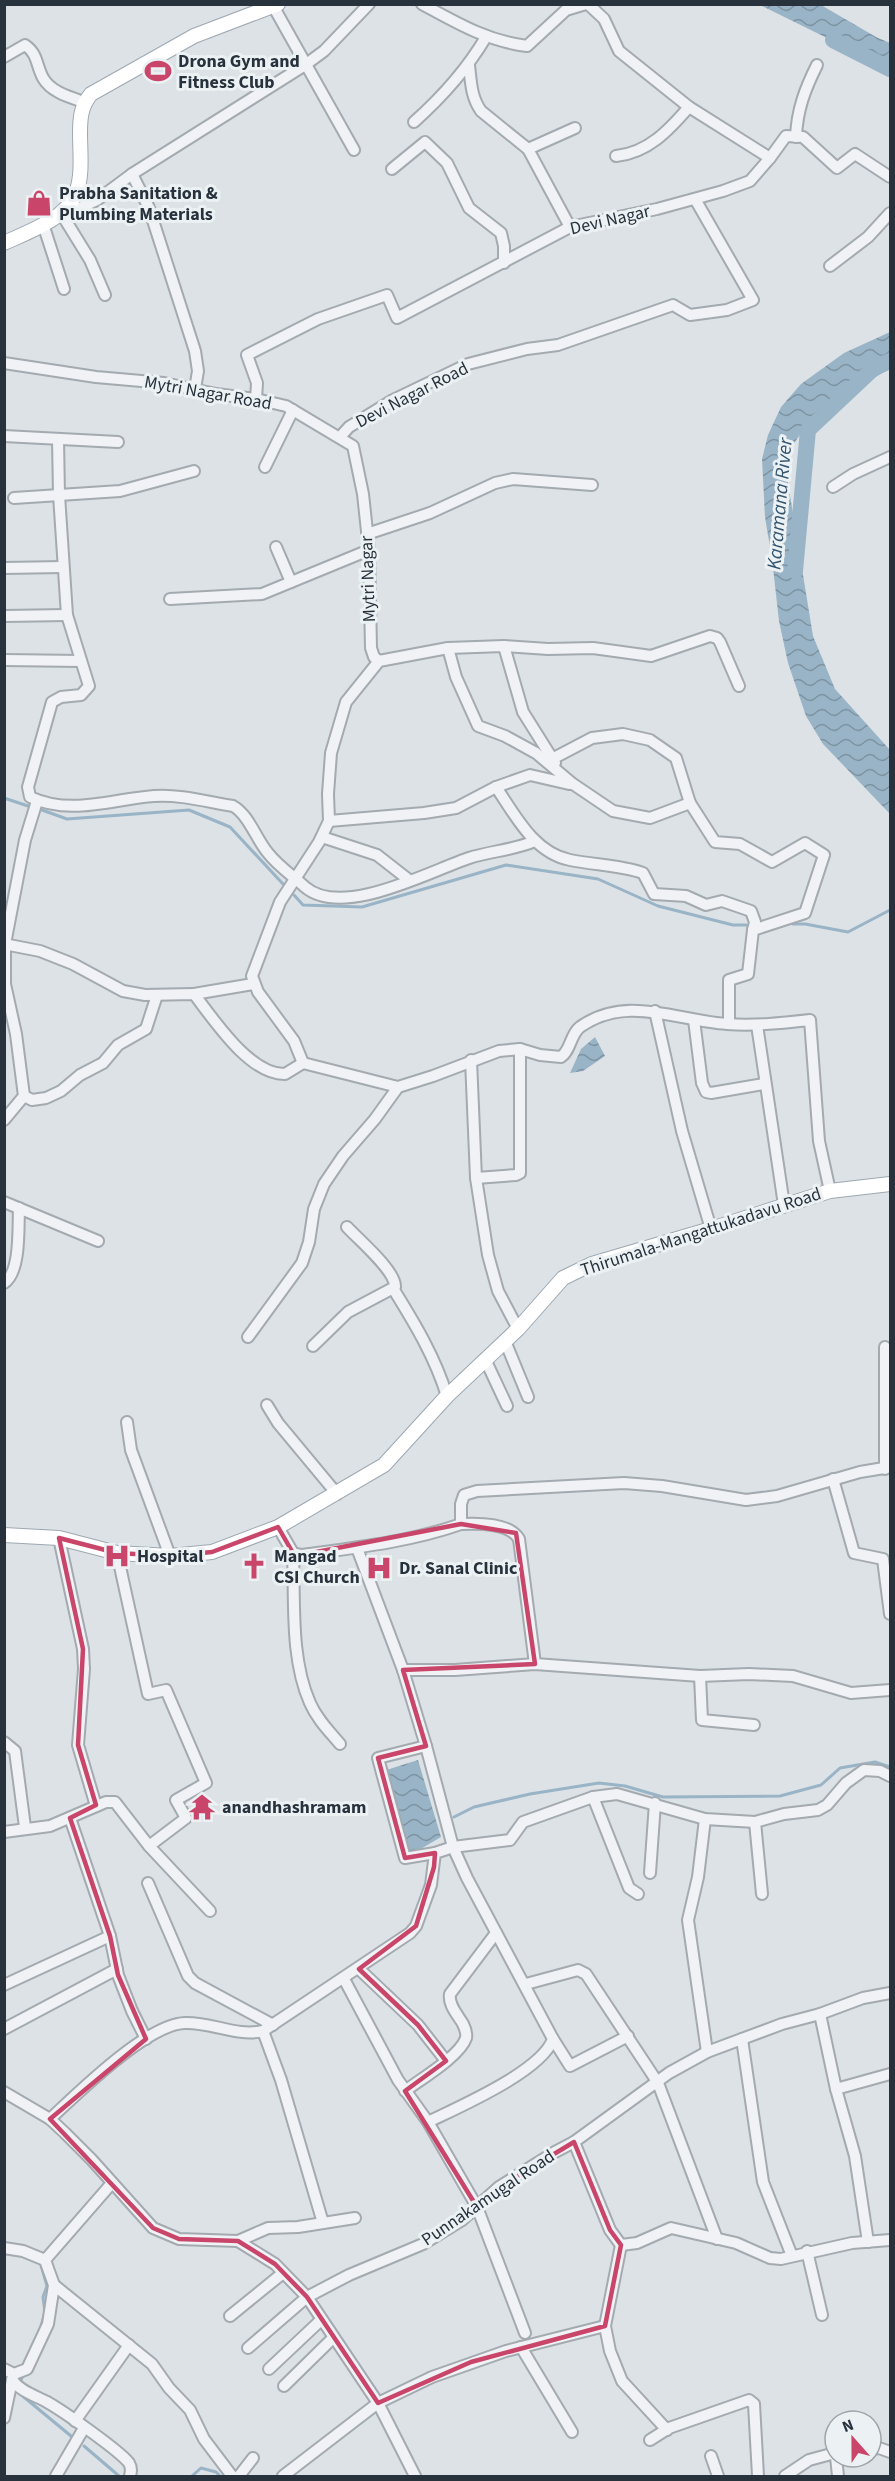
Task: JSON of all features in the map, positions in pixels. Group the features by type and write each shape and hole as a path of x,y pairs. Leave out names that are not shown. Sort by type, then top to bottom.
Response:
{"main road":[{"path":"4,243 43,224 65,209 76,194 79,180 80,118 84,102 91,94 194,36 275,5"},
{"name":"Thirumala-Mangattukadavu Road","path":"4,1535 59,1538 117,1553 170,1556 212,1552 278,1527 384,1465 447,1396 518,1329 563,1278 592,1264 830,1191 891,1184"}],"street":[{"path":"105,295 65,209 80,208 97,200 132,174 305,65 324,51 369,4"},
{"path":"422,4 486,37 501,43 527,46 566,10 587,4 604,19 620,51 689,107 770,158"},
{"path":"275,5 305,65 354,150"},
{"path":"414,123 433,106 469,64 486,37"},
{"path":"4,57 25,45 34,54 44,80 62,95 84,102"},
{"path":"469,64 476,104 481,111 528,149 570,226"},
{"path":"817,65 802,94 796,119 796,137 803,137 837,168 855,154 888,175"},
{"path":"616,156 626,155 657,141 689,107"},
{"path":"528,149 575,128"},
{"name":"Devi Nagar","path":"256,399 257,382 246,355 318,319 387,295 397,318 570,226 695,199 750,181 786,136 796,137"},
{"path":"392,169 425,142 447,163 469,208 501,233 504,263"},
{"path":"132,174 149,208 195,351 198,371 195,389"},
{"name":"Devi Nagar Road","path":"340,437 350,427 393,400 468,364 527,348 558,345 673,305 690,315 727,310 753,300 695,199"},
{"path":"830,266 868,237 891,213"},
{"path":"43,224 64,289"},
{"name":"Mytri Nagar Road","path":"4,363 96,377 164,383 256,399 293,410 353,446 363,494"},
{"path":"265,467 293,410"},
{"path":"4,436 118,442"},
{"path":"58,439 59,495 67,615 88,682 88,689 81,695 54,699 47,716 28,787 30,797 60,807 156,795 233,806 244,816 269,855 306,888 332,897 373,894 490,851 521,847 535,841"},
{"path":"833,487 853,474 891,457"},
{"path":"14,498 120,491 194,471"},
{"path":"367,534 430,513 495,483 513,479 592,485"},
{"name":"Mytri Nagar","path":"363,494 369,550 371,648 374,657 379,661"},
{"path":"276,547 291,582"},
{"path":"170,599 262,594 369,550"},
{"path":"4,568 63,567"},
{"path":"4,616 67,615"},
{"path":"303,1063 287,1029 253,984 252,976 280,902 322,837 329,822 328,794 331,753 346,702 379,661 448,648 504,646 548,649 593,648 651,656 710,636 717,638 720,642 739,687"},
{"path":"504,646 523,712 552,759 573,784"},
{"path":"448,648 456,677 478,726 505,736 536,753 573,784 613,811 650,818 690,803"},
{"path":"4,660 81,661"},
{"path":"552,759 592,738 623,734 650,740 676,758 690,803 715,842 740,844 772,862 805,843 824,855 806,913 753,930"},
{"path":"329,822 456,808 496,787 530,775 573,784"},
{"path":"496,787 535,841 548,852 567,860 643,873 654,894 686,896 705,905 722,901 751,911 755,922 748,974 729,980 729,1024"},
{"path":"4,1120 24,1096 16,1034 5,984 5,944 25,840 38,801"},
{"path":"322,837 376,855 409,880"},
{"path":"5,944 40,951 73,964 123,991 157,995 194,994 253,984"},
{"path":"194,994 222,1030 260,1067 278,1074 285,1074 303,1063 398,1087 433,1077 471,1060 499,1051 520,1049 540,1055 561,1057 566,1054 578,1028 601,1015 631,1009 656,1011 694,1020 757,1026 810,1020 819,1141 830,1191"},
{"path":"24,1096 32,1100 46,1098 61,1091 80,1075 102,1063 118,1045 146,1029 157,995"},
{"path":"656,1011 682,1131 711,1229"},
{"path":"694,1020 705,1092 764,1084"},
{"path":"757,1026 784,1205"},
{"path":"476,1178 520,1173 520,1049"},
{"path":"471,1060 476,1178 488,1255 498,1291 518,1329"},
{"path":"248,1337 302,1263 309,1242 314,1209 324,1184 343,1156 375,1119 398,1087"},
{"path":"4,1202 98,1241"},
{"path":"4,1283 10,1280 15,1267 19,1208"},
{"path":"347,1227 395,1280 394,1290 416,1324 438,1367 447,1396"},
{"path":"313,1346 348,1312 394,1290"},
{"path":"505,1341 528,1397"},
{"path":"461,1524 461,1504 464,1495 477,1491 624,1483 662,1486 746,1500 777,1496 860,1472 888,1468 885,1347"},
{"path":"485,1359 507,1406"},
{"path":"267,1405 278,1423 337,1494"},
{"path":"127,1422 131,1450 170,1556"},
{"path":"833,1479 854,1553 887,1560 891,1614"},
{"path":"293,1553 301,1555 357,1548 442,1531 461,1524 476,1524 511,1531 519,1539 535,1664"},
{"path":"278,1527 293,1553 297,1645 303,1686 317,1716 340,1744"},
{"path":"59,1538 83,1649 84,1669 78,1745 96,1806"},
{"path":"357,1548 403,1670 453,1847 496,1933 526,1984 554,2039 570,2066 628,2036"},
{"path":"117,1553 148,1694 166,1690 206,1783 176,1800 186,1818 149,1846"},
{"path":"403,1670 454,1670 535,1664 700,1676 749,1674 793,1676 851,1693 891,1690"},
{"path":"700,1676 702,1720 753,1725"},
{"path":"4,1742 15,1751 25,1827"},
{"path":"426,1746 378,1758 405,1858 453,1847 510,1840 523,1822 593,1797 617,1794 705,1819 755,1822 784,1814 818,1810 827,1805 846,1783 864,1770 880,1771 891,1776"},
{"path":"593,1797 629,1888 638,1894"},
{"path":"4,1832 25,1827 50,1826 106,1802 115,1802 149,1846 210,1911"},
{"path":"650,1873 655,1803"},
{"path":"70,1818 110,1936 117,1969 132,2011 146,2039"},
{"path":"705,1819 698,1877 688,1920 707,2052"},
{"path":"755,1822 762,1894"},
{"path":"50,2119 96,2076 146,2039 168,2027 184,2023 249,2034 263,2031 359,1969 410,1933 416,1926 431,1885 435,1852"},
{"path":"148,1883 188,1976 195,1983 273,2025"},
{"path":"405,2091 446,2061 466,2037 464,2026 449,1999 450,1994 496,1933"},
{"path":"4,1985 110,1936"},
{"path":"4,2029 117,1969"},
{"path":"359,1969 418,2025 446,2061"},
{"path":"526,1984 578,1970 586,1974 658,2083 717,2239"},
{"path":"344,1979 405,2091 428,2122 477,2207 525,2333"},
{"name":"Punnakamugal Road","path":"248,2348 307,2297 423,2244 462,2220 499,2187 555,2151 574,2142 684,2063 782,2024 820,2014 864,1998 891,1993"},
{"path":"820,2014 836,2090 855,2156 868,2242"},
{"path":"263,2031 285,2090 323,2223"},
{"path":"428,2122 518,2074 550,2048 554,2039"},
{"path":"742,2039 763,2182 792,2256"},
{"path":"836,2090 891,2074"},
{"path":"4,2092 50,2119 153,2228 179,2239 238,2241 268,2228 355,2218"},
{"path":"574,2142 610,2230 621,2245 605,2326 610,2350 622,2381 667,2430"},
{"path":"45,2260 112,2183"},
{"path":"621,2245 637,2243 671,2228 736,2243 770,2258 781,2259 807,2252 891,2240"},
{"path":"238,2241 275,2264 307,2297 378,2403 414,2476"},
{"path":"4,2248 45,2260"},
{"path":"807,2252 822,2315"},
{"path":"10,2374 27,2369 48,2324 54,2285 45,2260"},
{"path":"230,2316 283,2273"},
{"path":"54,2285 152,2364 169,2388 190,2410 204,2439 232,2476"},
{"path":"269,2369 321,2320"},
{"path":"283,2476 378,2403 432,2377 521,2347 605,2326"},
{"path":"284,2386 333,2338"},
{"path":"75,2421 129,2345"},
{"path":"521,2347 572,2432"},
{"path":"4,2418 10,2374"},
{"path":"10,2374 16,2385 50,2403 129,2464 131,2471 129,2476"},
{"path":"650,2440 667,2430 749,2400 754,2404 758,2476"},
{"path":"57,2476 84,2428"},
{"path":"711,2456 718,2476"},
{"path":"785,2476 809,2460 823,2457"},
{"path":"240,2476 253,2458"}],"highlighted area":[{"path":"461,1524 516,1533 535,1664 403,1670 426,1746 378,1758 405,1858 435,1853 434,1867 416,1926 359,1969 418,2025 446,2061 405,2091 477,2207 499,2187 574,2142 610,2230 621,2245 605,2326 471,2362 378,2403 307,2297 275,2264 238,2241 179,2239 153,2228 50,2119 146,2039 118,1975 110,1936 70,1818 96,1805 78,1745 83,1649 59,1538 117,1553 170,1556 212,1552 278,1527 293,1553 301,1555"}],"water":[{"path":"760,5 821,5 890,43 890,69"},
{"path":"890,332 890,369 814,415 790,449 788,483 813,636 835,689 890,750 890,814 823,744 806,716 788,663 779,621 765,517 762,459 768,435 781,407 801,384 844,353"},
{"path":"595,1037 605,1056 583,1071 570,1073 581,1049"},
{"path":"418,1760 441,1837 407,1857 380,1772"}],"waterway":[{"name":"Karamana River","path":"833,40 890,69"},
{"name":"Karamana River","path":"795,571 808,430 875,367 890,361"},
{"path":"4,798 28,806"},
{"path":"42,810 67,819 189,810 230,827 283,884"},
{"path":"294,895 303,905 362,907 506,865 598,879 658,906 733,925 746,925"},
{"path":"793,924 848,932 890,910"},
{"path":"454,1817 474,1807 530,1794 599,1783 625,1786 663,1797 780,1796 821,1785 840,1768 875,1762 890,1767"},
{"path":"40,2330 45,2312 43,2297 47,2286 41,2265"},
{"path":"19,2393 71,2436"},
{"path":"84,2446 119,2476"},
{"path":"192,2476 201,2468 216,2472 220,2476"}],"place":[{"name":"Drona Gym and Fitness Club","path":"158,71"},
{"name":"Prabha Sanitation & Plumbing Materials","path":"39,203"},
{"name":"Hospital","path":"117,1556"},
{"name":"Mangad CSI Church","path":"254,1566"},
{"name":"Dr. Sanal Clinic","path":"379,1568"},
{"name":"anandhashramam","path":"202,1807"}]}
